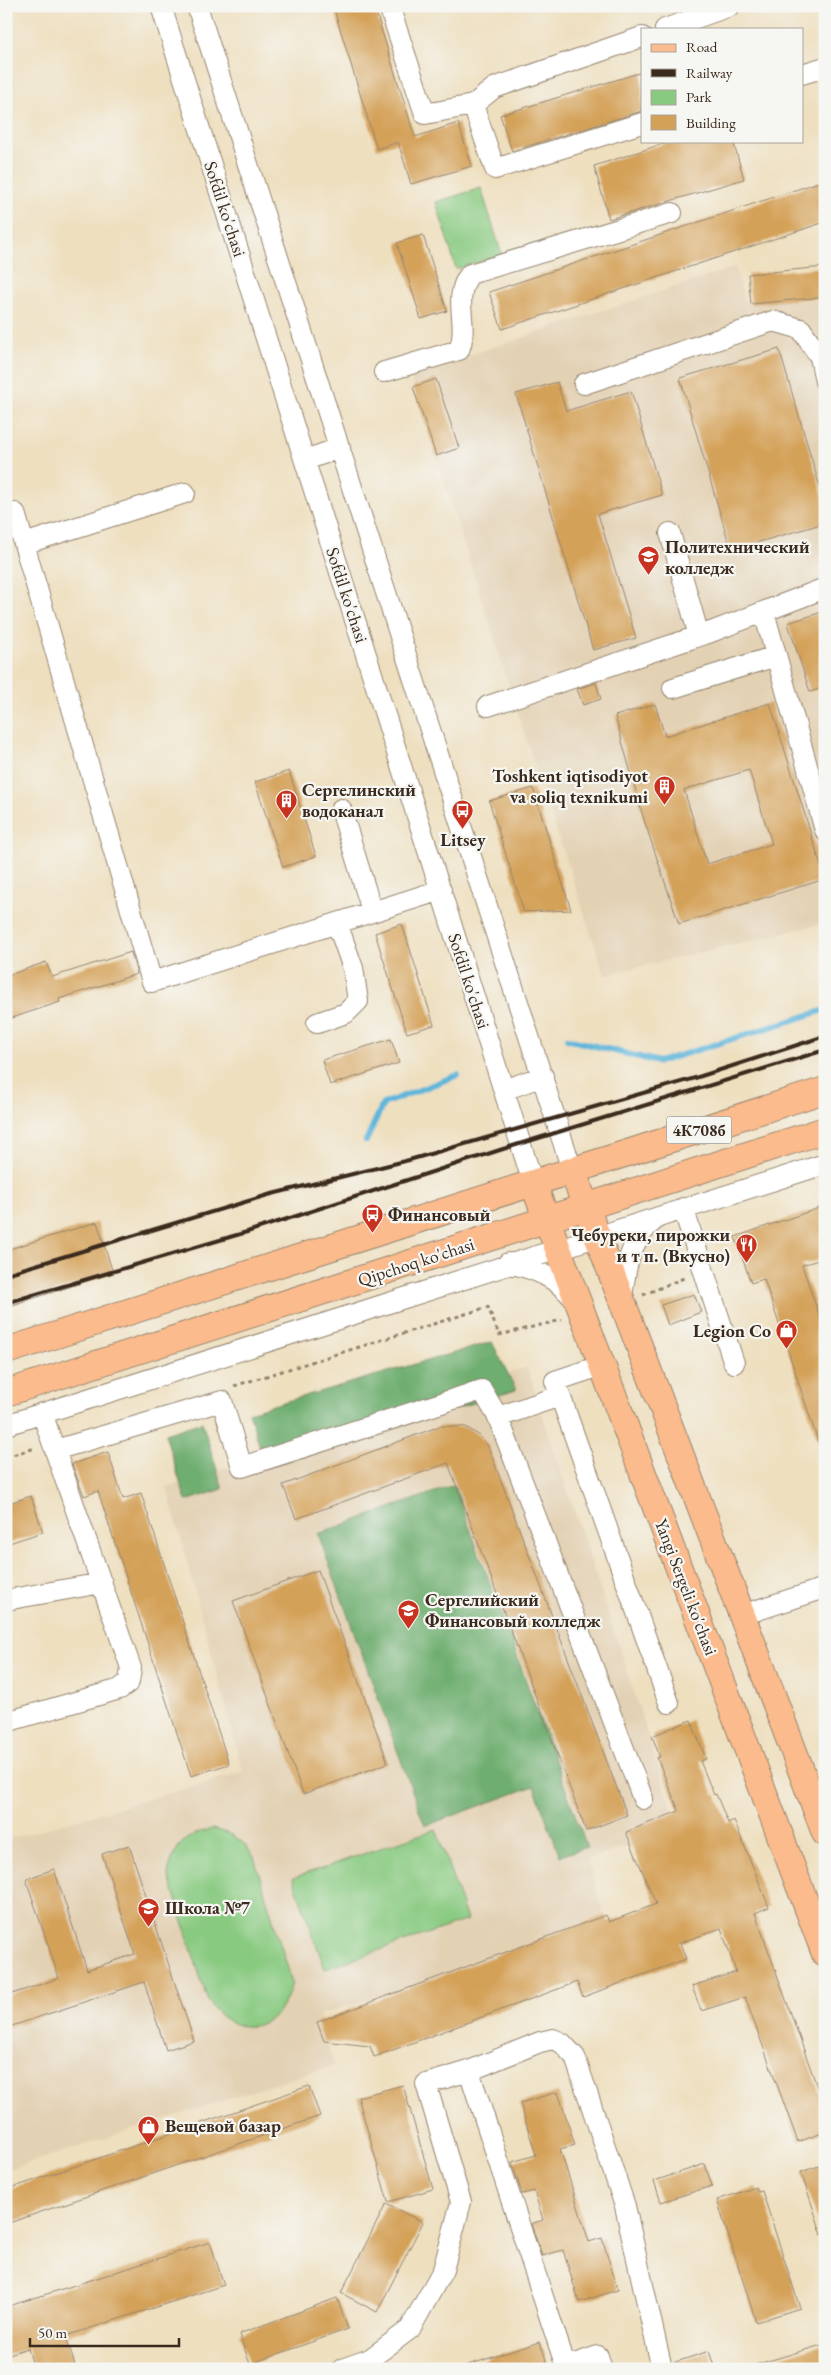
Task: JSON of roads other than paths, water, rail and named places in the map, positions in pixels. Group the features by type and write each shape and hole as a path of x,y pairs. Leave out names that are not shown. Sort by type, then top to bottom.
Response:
{"main road":[{"name":"4К708б","path":"572,1170 825,1090"},
{"name":"Qipchoq ko'chasi","path":"6,1393 825,1130"},
{"path":"6,1351 572,1170"},
{"path":"572,1170 597,1235 631,1299 742,1615 825,1833"},
{"path":"548,1220 572,1170"},
{"name":"Yangi Sergeli ko'chasi","path":"533,1183 558,1247 575,1316 603,1365 825,1954"},
{"path":"82,1327 95,1365"}],"street":[{"name":"Sofdil ko'chasi","path":"161,6 533,1183"},
{"name":"Sofdil ko'chasi","path":"196,6 572,1170"},
{"path":"389,6 425,114 474,104 494,88 641,37"},
{"path":"668,28 730,6"},
{"path":"804,73 825,67"},
{"path":"474,104 495,169 641,123"},
{"path":"384,372 459,350 462,342 460,298 462,284 470,274 672,213"},
{"path":"584,384 773,321 801,329 820,357 825,381"},
{"path":"304,460 340,448"},
{"path":"24,544 186,492"},
{"path":"6,515 15,512 152,982 441,890"},
{"path":"670,533 699,636"},
{"path":"488,706 699,636 825,588"},
{"path":"764,612 825,830"},
{"path":"674,688 776,656"},
{"path":"341,809 372,911"},
{"path":"317,1023 346,1013 358,1001 353,968 336,923"},
{"path":"504,1090 543,1076"},
{"name":"Qipchoq ko'chasi","path":"6,1425 558,1247 825,1164"},
{"path":"683,1208 734,1363"},
{"name":"Qipchoq ko'chasi","path":"631,1299 624,1276 634,1242 648,1224 660,1216"},
{"path":"508,1263 542,1272 555,1280 567,1290 575,1316"},
{"path":"603,1365 555,1381 669,1703"},
{"path":"54,1446 222,1401 242,1467 482,1390 498,1417 643,1799"},
{"path":"498,1417 560,1396"},
{"path":"6,1722 120,1689 129,1682 131,1668 42,1413"},
{"path":"6,1600 102,1583"},
{"path":"742,1615 825,1588"},
{"path":"342,2369 370,2359 410,2329 443,2270 461,2202 426,2084 469,2071 540,2042 553,2039 562,2042 575,2057 625,2206 662,2369"},
{"path":"469,2071 566,2367 598,2356 602,2369"}],"waterway":[{"path":"567,1039 659,1062 825,1010"},
{"path":"366,1141 383,1104 458,1075"}],"railway":[{"path":"6,1274 268,1195 409,1160 692,1079 825,1036"},
{"path":"6,1303 247,1232 503,1149 825,1050"}],"place":[{"name":"Политехнический колледж","path":"649,576"},
{"name":"Toshkent iqtisodiyot va soliq texnikumi","path":"664,805"},
{"name":"Сергелинский водоканал","path":"286,819"},
{"name":"Litsey","path":"463,829"},
{"name":"Финансовый","path":"372,1234"},
{"name":"Чебуреки, пирожки и т п. (Вкусно)","path":"746,1264"},
{"name":"Legion Co","path":"787,1350"},
{"name":"Сергелийский Финансовый колледж","path":"409,1629"},
{"name":"Школа №7","path":"149,1927"},
{"name":"Вещевой базар","path":"149,2145"}]}
